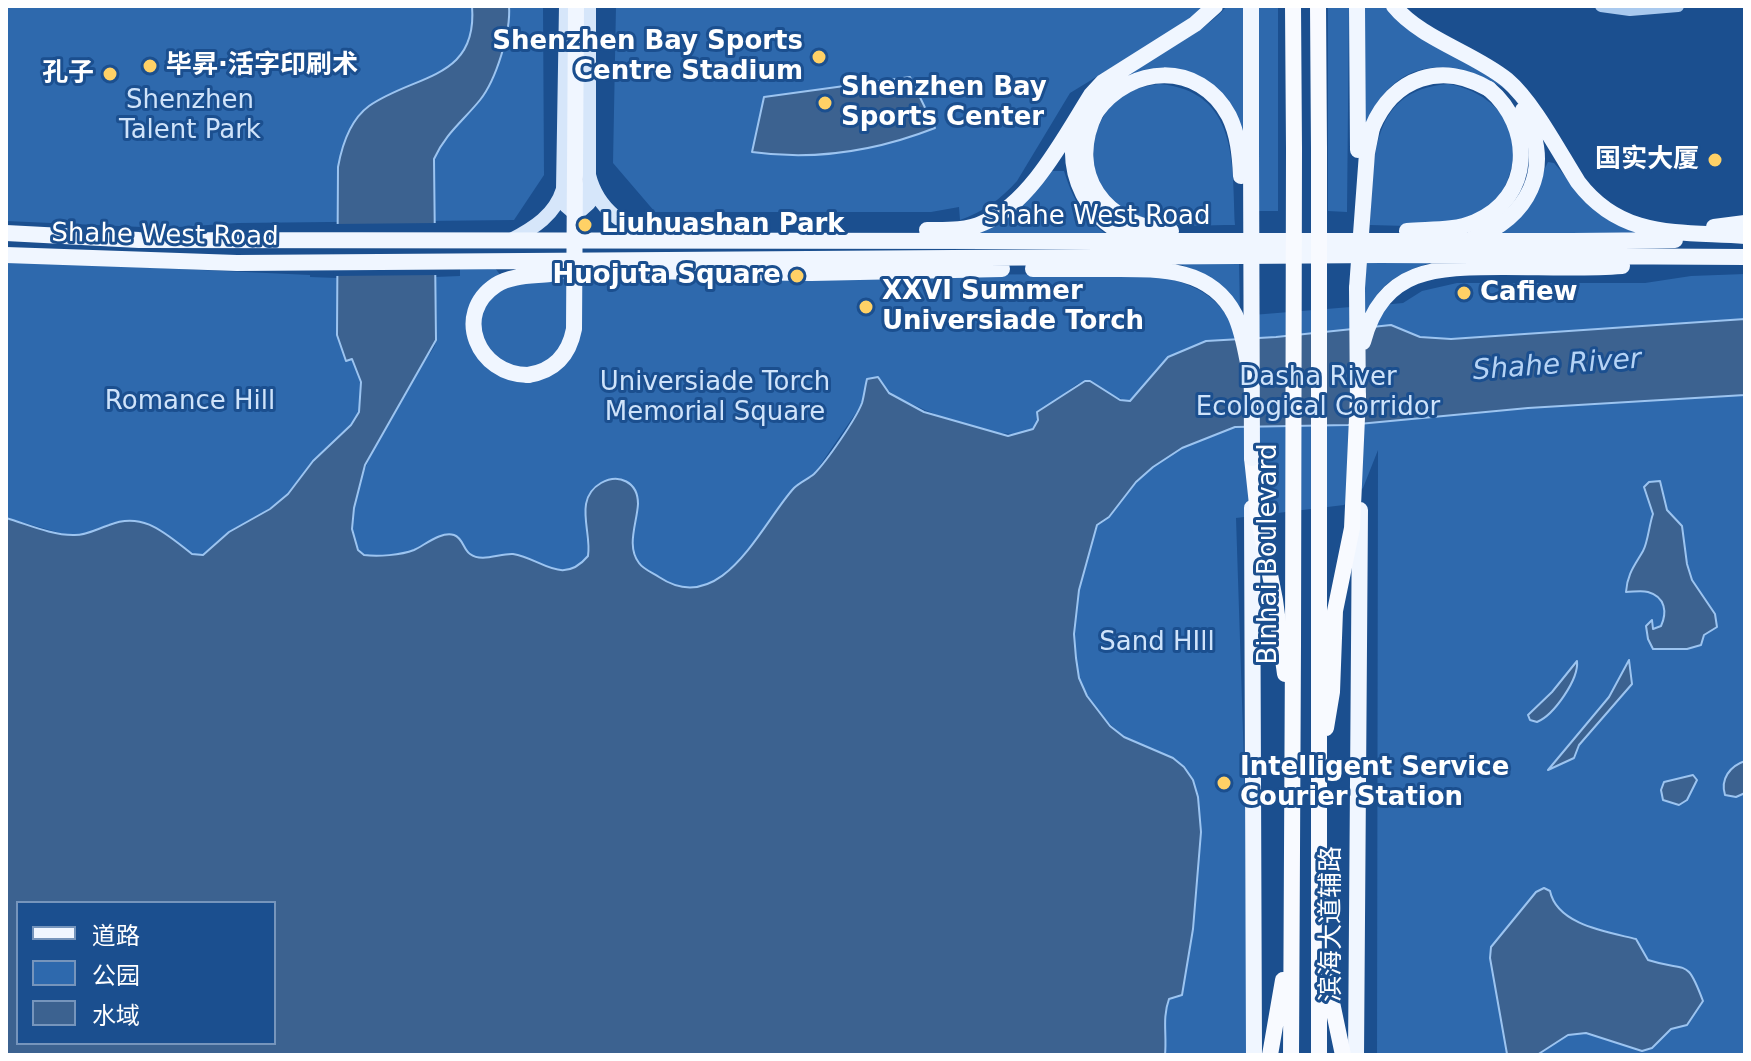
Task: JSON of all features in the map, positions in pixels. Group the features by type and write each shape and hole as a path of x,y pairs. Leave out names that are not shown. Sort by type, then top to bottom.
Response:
{"highway":[{"name":"Binhai Boulevard","path":"1291,1055 1293,745 1287,644 1293,6"},
{"name":"Binhai Boulevard","path":"1318,6 1326,645 1319,764 1319,1055"},
{"path":"1326,645 1352,528 1358,396"},
{"path":"1252,458 1258,514 1287,644"},
{"path":"1319,937 1343,1055"},
{"path":"1270,1055 1290,943"}],"main road":[{"path":"566,6 565,203 568,209 576,212 583,211 589,203 589,6"},
{"path":"573,271 505,280 488,292 479,304 474,328 483,355 502,371 528,375 557,364 571,344 574,329 576,6"},
{"path":"774,239 850,232 958,229 981,224 1009,210 1066,145 1089,111 1103,82 1195,24 1215,6"},
{"path":"1251,6 1254,1055"},
{"path":"1357,6 1358,396"},
{"path":"1394,6 1410,21 1513,85 1530,115 1578,182 1599,205 1619,219 1636,226 1661,230 1745,237"},
{"path":"1326,241 1463,227 1493,211 1510,193 1519,169 1519,131 1508,108 1489,89 1450,75 1414,81 1391,97 1372,128 1367,153 1357,288"},
{"path":"1251,282 1241,176 1233,125 1219,101 1198,84 1169,76 1143,78 1118,89 1089,111 1086,165 1098,195 1116,214 1153,230 1252,240"},
{"path":"1381,255 1463,243 1485,235 1516,213 1533,185 1536,168 1530,115"},
{"path":"1066,145 1076,180 1093,210 1104,222 1125,235 1180,250 1245,256"},
{"path":"589,175 594,192 610,214 634,229 662,240"},
{"path":"511,240 540,223 551,212 560,198 564,176"},
{"path":"1661,230 1745,223"},
{"name":"Shahe West Road","path":"6,233 139,240 1326,241 1571,255"},
{"name":"Shahe West Road","path":"6,255 183,262 323,263 1538,256 1745,237"},
{"path":"1358,396 1363,342 1368,325 1383,300 1402,282 1427,271 1571,255 1625,266 1712,257 1745,257"},
{"path":"811,273 905,259"},
{"path":"450,262 573,271 1170,270 1192,276 1208,285 1230,307 1239,325 1252,397"},
{"name":"滨海大道辅路","path":"1356,1055 1358,396"}],"street":[{"path":"1601,6 1630,10 1678,6"}],"green space":[{"name":"Shenzhen Talent Park","path":"6,6 543,6 544,175 514,220 238,223 164,228 6,221"},
{"name":"Shenzhen Bay Sports Center","path":"616,6 1207,6 1180,26 1070,93 1017,181 991,204 960,220 959,207 931,212 655,212 613,163"},
{"path":"1227,6 1246,6 1246,152 1212,86 1124,79 1203,27"},
{"path":"1257,6 1278,6 1278,211 1258,211"},
{"path":"1328,6 1349,6 1347,212 1328,211"},
{"path":"1362,6 1384,6 1412,30 1505,89 1463,70 1443,67 1423,69 1406,76 1390,88 1376,105 1365,128"},
{"path":"1159,84 1185,90 1204,100 1217,116 1231,155 1235,225 1191,226 1147,220 1120,207 1101,185 1093,157 1098,128 1105,115 1114,103 1129,92"},
{"path":"1448,84 1480,95 1503,116 1513,145 1513,161 1504,187 1490,205 1459,220 1430,225 1370,225 1375,155 1389,115 1402,100 1422,89"},
{"path":"1548,162 1554,163 1587,203 1603,217 1650,234 1500,233 1522,216"},
{"path":"1049,171 1064,171 1080,208 1108,235 958,236"},
{"path":"1367,260 1437,261 1408,271 1390,282 1371,306 1403,303 1422,291 1457,283 1645,283 1691,276 1745,274 1745,1055 1377,1055 1378,450 1363,488 1344,505 1236,518 1245,794 1247,1055 1165,1055 1165,1020 1169,999 1173,758 1124,737 1098,713 1079,678 1074,634 1079,590 1097,525 1109,517 1136,482 1153,467 1182,448 1234,426 1206,341 1169,357 1130,401 1090,383 1080,383 1052,405 1033,429 1018,434 978,429 931,413 881,385 862,404 814,474 795,487 743,559 710,583 690,588 672,586 640,564 634,552 633,531 638,502 620,478 599,484 585,510 588,556 568,570 548,568 507,554 484,558 474,556 456,537 448,535 402,553 382,556 364,555 354,537 353,514 358,487 369,459 435,345 435,277 460,276 460,267 495,268 501,276 1151,274 1184,283 1204,293 1228,317 1363,306"},
{"name":"Romance Hill","path":"6,261 337,278 337,335 346,360 352,359 361,382 359,412 351,425 313,461 288,495 203,555 192,554 167,535 114,522 71,536 6,518"},
{"path":"1169,261 1239,261 1240,314 1225,294 1202,274"}],"water":[{"name":"Shahe River","path":"472,6 509,6 505,42 492,81 480,100 443,142 434,159 436,340 365,465 352,529 358,550 364,555 409,552 449,534 457,536 475,557 513,554 551,568 569,569 588,556 588,498 601,483 621,479 631,485 637,496 633,549 639,563 659,577 682,587 702,586 721,577 738,562 794,488 814,474 859,410 867,379 878,377 889,393 924,412 1008,436 1033,429 1038,420 1037,412 1085,381 1120,400 1130,401 1168,357 1206,341 1391,325 1420,337 1451,339 1745,319 1745,395 1528,408 1348,425 1235,427 1182,448 1153,467 1136,482 1109,517 1097,525 1079,590 1074,634 1079,678 1087,696 1110,726 1124,737 1173,758 1193,780 1198,797 1201,832 1193,929 1182,995 1169,999 1167,1006 1165,1055 6,1055 6,518 65,535 86,533 121,521 143,522 163,532 192,554 203,555 229,532 270,509 288,494 313,461 351,425 359,412 361,382 352,359 346,361 337,335 338,167 345,142 357,118 369,106 440,72 454,62 465,48 471,30"},
{"path":"910,77 935,128 890,143 845,152 799,155 752,152 764,97"},
{"path":"1660,481 1667,510 1682,526 1692,580 1715,614 1717,627 1704,635 1701,645 1687,649 1653,649 1646,626 1652,620 1653,629 1661,626 1664,616 1662,602 1648,592 1626,592 1630,575 1645,547 1653,514 1644,487 1649,482"},
{"path":"1629,660 1632,684 1579,745 1574,758 1548,770 1609,697"},
{"path":"1577,661 1574,677 1558,704 1537,722 1530,720 1528,715"},
{"path":"1745,761 1745,793 1736,797 1725,795 1724,784 1728,774"},
{"path":"1693,775 1697,780 1687,800 1679,805 1663,800 1661,790 1664,782"},
{"path":"1544,888 1550,891 1562,912 1573,919 1598,930 1636,939 1648,960 1684,968 1689,972 1703,1001 1687,1025 1671,1029 1652,1048 1642,1051 1586,1033 1568,1035 1537,1055 1507,1054 1490,958 1491,947 1536,892"}],"pier":[{"path":"438,223 438,275 333,276 334,224"}],"place":[{"name":"Shenzhen Bay Sports Centre Stadium","path":"819,57"},
{"name":"毕昇·活字印刷术","path":"150,66"},
{"name":"孔子","path":"110,74"},
{"name":"Shenzhen Bay Sports Center","path":"825,103"},
{"name":"国实大厦","path":"1715,160"},
{"name":"Liuhuashan Park","path":"585,225"},
{"name":"Huojuta Square","path":"797,276"},
{"name":"Cafiew","path":"1464,293"},
{"name":"XXVI Summer Universiade Torch","path":"866,307"},
{"name":"Intelligent Service Courier Station","path":"1224,783"}],"park label":[{"name":"Dasha River Ecological Corridor","path":"1318,393"},
{"name":"Universiade Torch Memorial Square","path":"715,398"},
{"name":"Sand HIll","path":"1157,643"}]}
